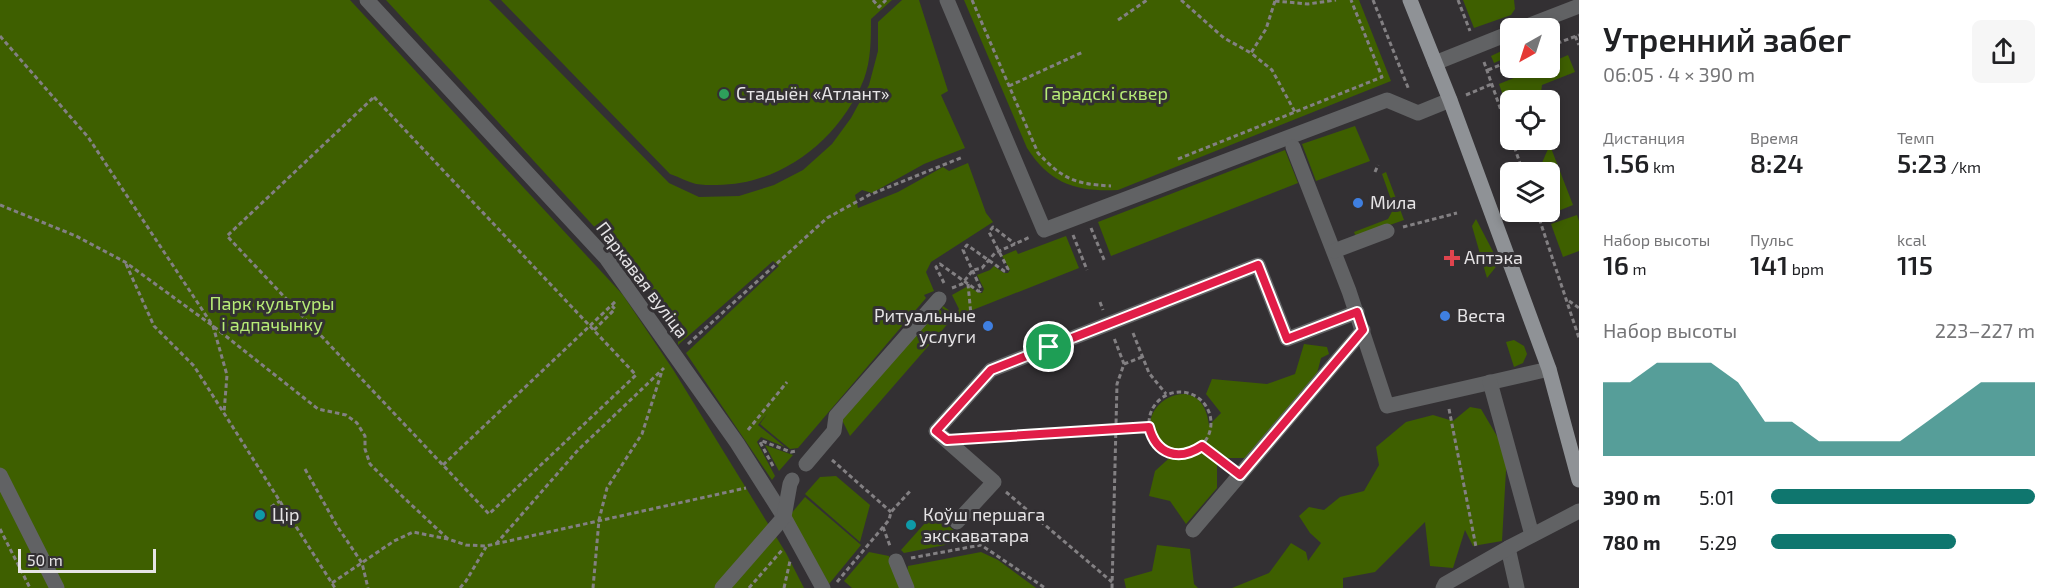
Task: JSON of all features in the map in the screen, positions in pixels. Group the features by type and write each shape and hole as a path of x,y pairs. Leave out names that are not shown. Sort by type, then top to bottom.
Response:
{"main road":[{"path":"1411,0 1549,369 1579,480"}],"street":[{"name":"Паркавая вуліца","path":"367,0 606,258 737,443 784,517 823,588"},
{"path":"947,0 1044,230 1387,100 1418,113 1450,100"},
{"path":"1548,18 1579,6"},
{"path":"1436,63 1500,37"},
{"path":"1293,147 1357,312 1386,406 1549,369"},
{"path":"1334,252 1387,231"},
{"path":"957,522 994,482 936,431 991,370 1258,265 1287,339 1357,312"},
{"path":"806,464 834,431 836,416 944,295"},
{"path":"1193,530 1363,330"},
{"path":"1490,382 1532,536"},
{"path":"0,475 57,588"},
{"path":"722,588 784,517 789,484 792,480"},
{"path":"1445,587 1508,548 1579,511"},
{"path":"1508,548 1517,588"},
{"path":"902,560 907,588"}],"path":[{"path":"873,0 879,6 886,0"},
{"path":"972,0 1038,153 1057,173 1083,184 1113,186"},
{"path":"1118,20 1147,0"},
{"path":"1181,0 1224,38 1251,53 1272,70 1295,112"},
{"path":"1251,53 1266,29 1274,0 1308,4 1336,0"},
{"path":"1177,160 1382,77 1351,0"},
{"path":"1373,0 1418,113"},
{"path":"1458,0 1476,47 1488,70 1500,107"},
{"path":"0,36 88,137 213,326 227,375 224,413"},
{"path":"1560,42 1577,36 1579,45"},
{"path":"1008,86 1083,52"},
{"path":"1488,70 1500,66"},
{"path":"1450,100 1492,84"},
{"path":"374,97 590,326 636,375 489,513 227,236 374,97"},
{"path":"496,544 578,450 827,218 869,195 963,157"},
{"path":"1375,172 1378,165"},
{"path":"0,205 76,236 125,262 213,326 318,409 346,415 357,423 365,436 365,449 370,464 448,539"},
{"path":"1387,231 1457,213"},
{"path":"1540,222 1579,338"},
{"path":"944,295 937,265 940,264 964,281 968,284 978,291 981,289 973,270 963,249 967,245 989,261 1004,272 1008,269 999,252 989,232 993,227 1014,245 999,252 989,261 982,268 973,270 964,281 953,288"},
{"path":"1092,231 1105,262"},
{"path":"1074,239 1086,270"},
{"path":"125,262 154,326 194,366 335,588"},
{"path":"968,284 971,315"},
{"path":"1567,300 1579,308"},
{"path":"443,465 610,307 615,309 594,330"},
{"path":"1135,338 1149,373 1167,394"},
{"path":"1112,588 1117,384 1124,364 1117,345"},
{"path":"1124,364 1142,357"},
{"path":"593,588 599,520 607,488 642,434 663,370"},
{"path":"755,422 787,382"},
{"path":"1186,392 1203,401 1211,419 1208,438 1193,452 1174,454 1157,444 1151,436 1149,417 1152,408 1167,394 1186,392"},
{"path":"1446,392 1480,564"},
{"path":"947,440 1149,427"},
{"path":"777,473 760,442 790,452 819,449 891,512"},
{"path":"1202,446 1240,475"},
{"path":"305,468 337,526 362,563 367,586 362,588"},
{"path":"994,482 1112,582"},
{"path":"332,583 394,541 413,532 466,545 486,546 746,488"},
{"path":"832,588 911,490"},
{"path":"270,507 280,501"},
{"path":"0,529 30,588"},
{"path":"749,588 794,536"},
{"path":"902,560 981,545 1045,588"},
{"path":"460,588 486,546"}],"green space":[{"name":"Парк культуры і адпачынку","path":"0,0 350,0 623,295 674,371 786,553 804,588 0,588"},
{"path":"386,0 489,0 669,183 699,197 739,196 774,185 803,170 832,144 851,118 869,85 878,51 878,22 902,0 919,0 948,91 941,95 965,148 924,164 872,193 862,190 855,195 858,208 898,192 943,167 949,171 968,163 986,213 993,222 931,262 926,272 934,291 924,295 926,298 798,448 790,449 760,424 767,414 758,425 785,447 761,437 757,442 775,476 772,480 686,353 779,266 773,261 678,345 678,318"},
{"name":"Стадыён «Атлант»","path":"501,0 892,0 871,19 871,42 864,79 840,121 824,139 785,168 739,183 715,185 696,184 670,174"},
{"name":"Гарадскі сквер","path":"964,0 1359,0 1391,81 1118,190 1077,187 1055,178 1045,170 1027,148"},
{"path":"1463,0 1514,0 1515,9 1511,15 1474,28"},
{"path":"1500,52 1500,60 1494,63 1491,56"},
{"path":"1568,55 1575,72 1560,78 1560,59"},
{"path":"1514,78 1560,78 1542,85 1541,90 1501,90 1499,84"},
{"path":"1355,126 1370,161 1316,181 1302,144"},
{"path":"1285,150 1298,183 1111,256 1098,222"},
{"path":"1548,150 1552,150 1556,162 1542,162"},
{"path":"1560,171 1573,205 1560,210"},
{"path":"1386,172 1404,220 1356,237 1354,232 1388,219 1394,208 1382,174"},
{"path":"1577,215 1579,221 1579,251 1563,257 1551,224"},
{"path":"1476,219 1499,263 1487,278 1472,226"},
{"path":"1066,236 1079,268 955,317 942,308 943,306 953,313 957,312 959,309 952,295 968,286 982,293 984,289 977,275 994,266 1008,273 1010,270 1002,256 1016,250 1018,254"},
{"path":"938,308 951,320 850,436 841,418"},
{"path":"1514,340 1524,346 1527,354 1523,363 1514,367 1506,342"},
{"path":"1304,344 1327,347 1329,354 1321,358 1310,401 1249,458 1217,458 1217,488 1186,524 1170,501 1149,496 1155,471 1176,452 1157,440 1150,426 1154,412 1163,401 1177,395 1191,395 1202,405 1209,425 1221,413 1206,394 1212,379 1267,384 1295,374"},
{"path":"1470,407 1481,409 1507,453 1502,541 1473,546 1465,530 1453,568 1430,566 1425,522 1375,572 1343,578 1343,588 1232,588 1269,573 1291,543 1306,552 1308,561 1321,543 1310,533 1299,516 1309,507 1324,510 1340,497 1364,491 1379,465 1376,447 1406,422 1433,415 1453,421"},
{"path":"765,445 793,455 779,471"},
{"path":"836,476 870,505 860,542 805,494 820,477"},
{"path":"805,497 861,545 829,584 790,515"},
{"path":"934,513 966,541 904,553 901,550"},
{"path":"1157,545 1190,549 1194,584 1198,588 1126,588 1124,579 1152,571"},
{"path":"869,552 889,556 902,588 852,588 844,581"},
{"path":"981,552 998,560 1036,588 912,588 907,574 908,566"}],"place":[{"name":"Стадыён «Атлант»","path":"724,94"},
{"name":"Мила","path":"1358,203"},
{"name":"Аптэка","path":"1452,258"},
{"name":"Веста","path":"1445,316"},
{"name":"Ритуальные услуги","path":"988,326"},
{"name":"Цір","path":"260,515"},
{"name":"Коўш першага экскаватара","path":"911,525"}],"route":[{"path":"1258,265 1287,339 1357,312 1363,330 1240,475 1202,446 1193,452 1184,454 1174,454 1165,450 1151,436 1149,427 947,440 936,431 991,370 1049,347 1258,265"}]}
